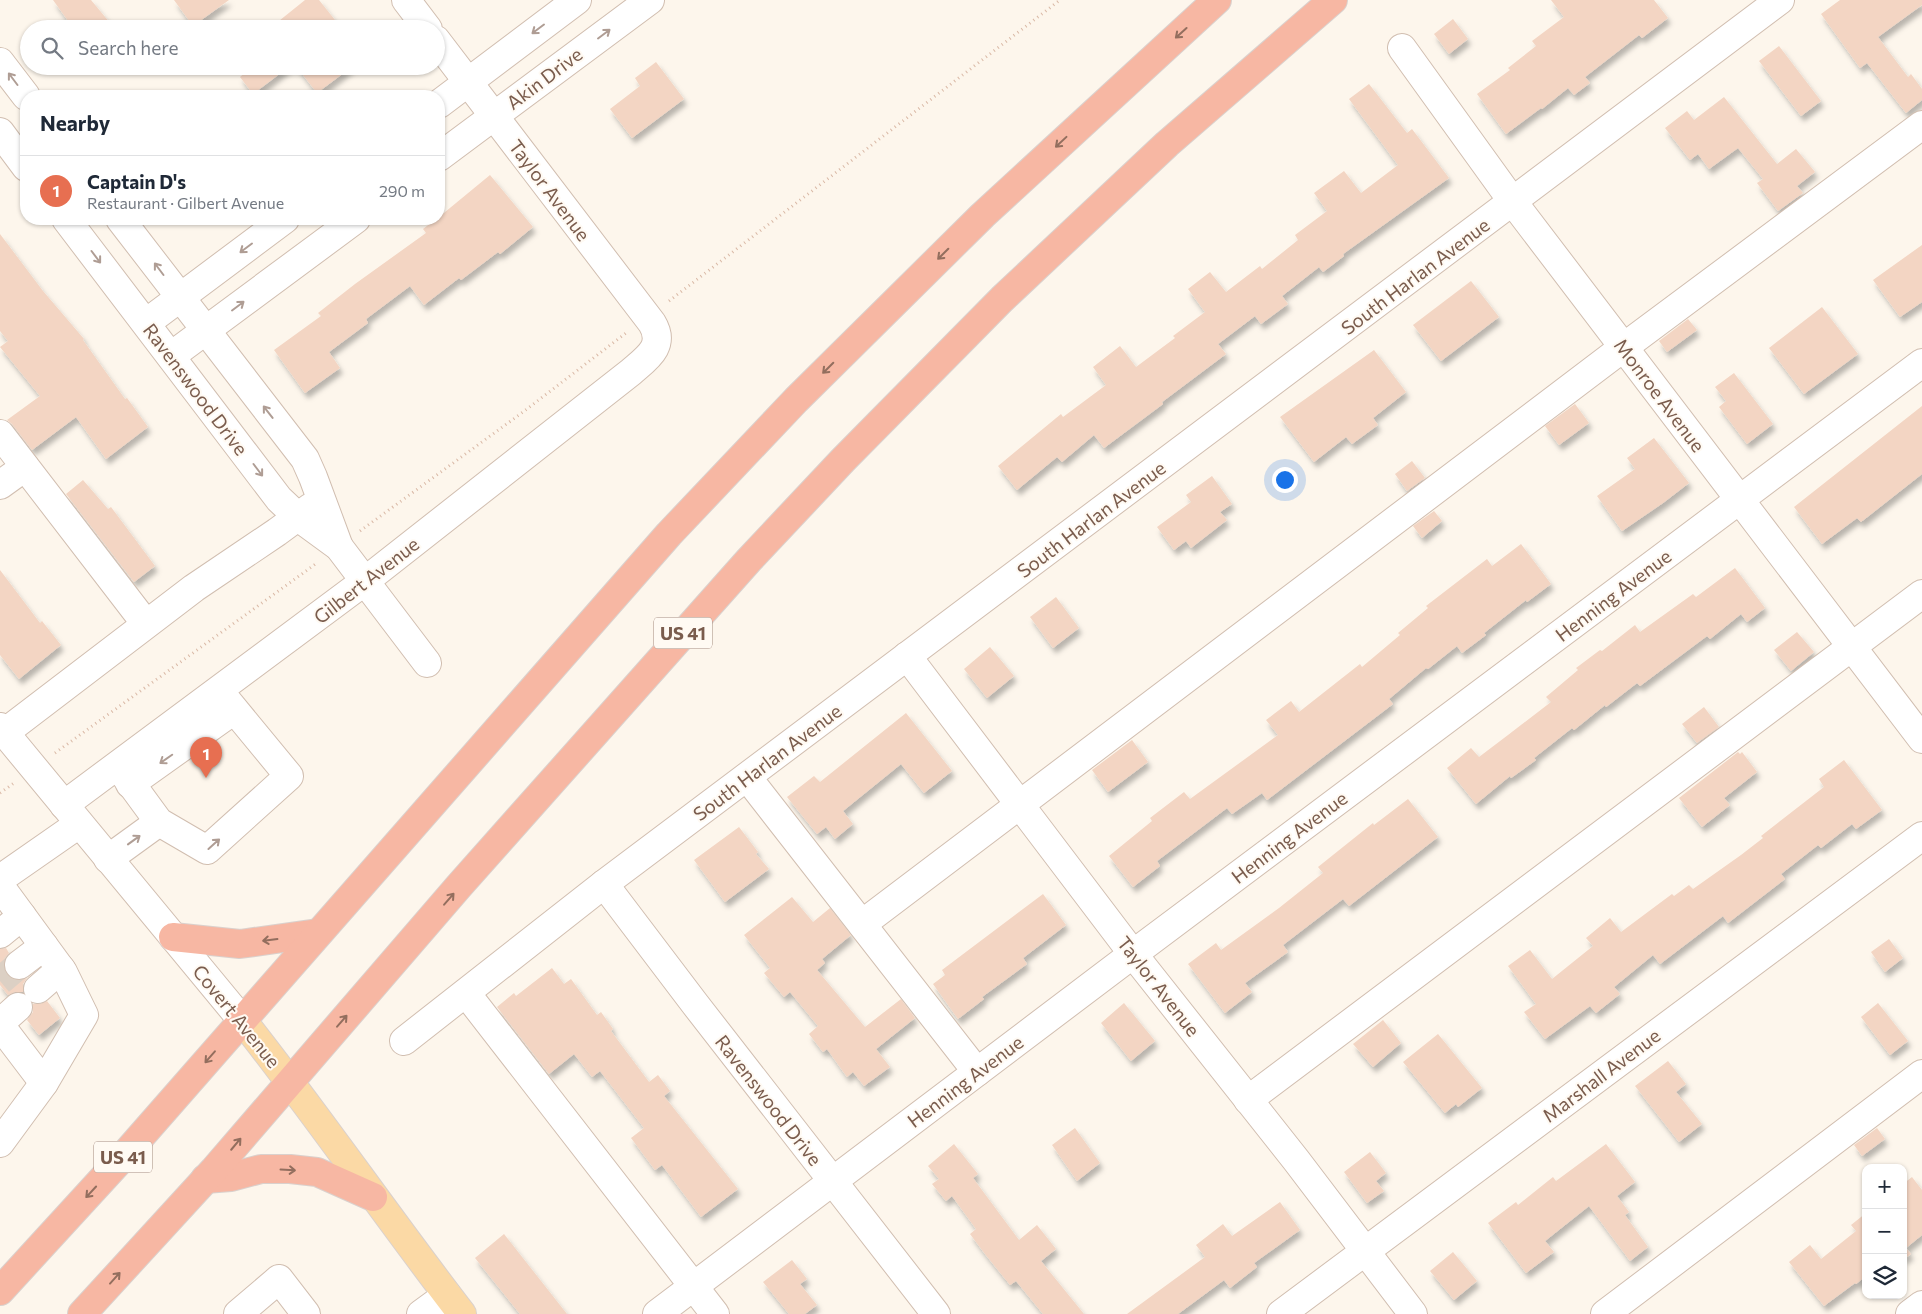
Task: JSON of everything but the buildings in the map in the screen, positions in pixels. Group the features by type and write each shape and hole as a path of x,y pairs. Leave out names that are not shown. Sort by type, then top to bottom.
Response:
{"highway":[{"name":"US 41","path":"0,1291 121,1159 669,534 789,407 983,214 1217,0"},
{"name":"US 41","path":"82,1314 205,1179 742,567 843,460 1016,286 1167,144 1333,0"},
{"path":"173,937 240,944 318,933"},
{"path":"205,1179 231,1177 261,1169 290,1169 316,1172 373,1197"}],"main road":[{"name":"Covert Avenue","path":"242,1020 290,1080 373,1197 454,1304"}],"street":[{"path":"406,0 421,20"},
{"path":"445,99 577,0"},
{"name":"Akin Drive","path":"445,153 650,0"},
{"name":"South Harlan Avenue","path":"404,1041 604,884 1780,0"},
{"name":"Monroe Avenue","path":"1402,48 1513,202 1922,739"},
{"name":"Taylor Avenue","path":"445,52 652,323 658,335 657,342"},
{"path":"0,62 21,90"},
{"path":"862,924 1624,347 1922,125"},
{"path":"0,132 20,159"},
{"name":"Ravenswood Drive","path":"71,225 279,500 298,518 339,547 427,663"},
{"name":"Ravenswood Drive","path":"125,225 304,459 322,498 339,547"},
{"path":"146,323 277,225"},
{"path":"171,356 348,225"},
{"name":"Gilbert Avenue","path":"0,879 71,814 226,701 365,581 631,372 648,358 657,342"},
{"name":"Henning Avenue","path":"657,1314 1133,954 1922,363"},
{"path":"0,434 146,624"},
{"path":"0,485 25,466"},
{"path":"2,730 194,588 298,518 322,498"},
{"path":"1248,1100 1922,594"},
{"name":"Taylor Avenue","path":"907,656 1133,954 1413,1314"},
{"path":"124,775 158,822 207,850 290,776 226,701"},
{"name":"Covert Avenue","path":"2,730 242,1020"},
{"path":"747,777 977,1072"},
{"path":"108,859 158,822"},
{"name":"Marshall Avenue","path":"1281,1314 1922,836"},
{"name":"Ravenswood Drive","path":"604,884 936,1314"},
{"path":"0,886 61,969 84,1015 44,1083 0,1144"},
{"path":"0,934 22,916"},
{"path":"19,965 44,946"},
{"path":"38,989 61,969"},
{"path":"466,993 715,1314"},
{"path":"6,1018 44,1083"},
{"path":"1605,1314 1922,1074"},
{"path":"238,1314 279,1279 306,1314"},
{"path":"421,1314 454,1304"},
{"path":"1910,1314 1922,1305"}],"path":[{"path":"668,301 1060,0"},
{"path":"51,756 523,412 629,331"},
{"path":"0,793 19,780"}],"tunnel":[{"path":"0,981 19,965"}],"place":[{"name":"Captain D's","path":"206,778"}]}
